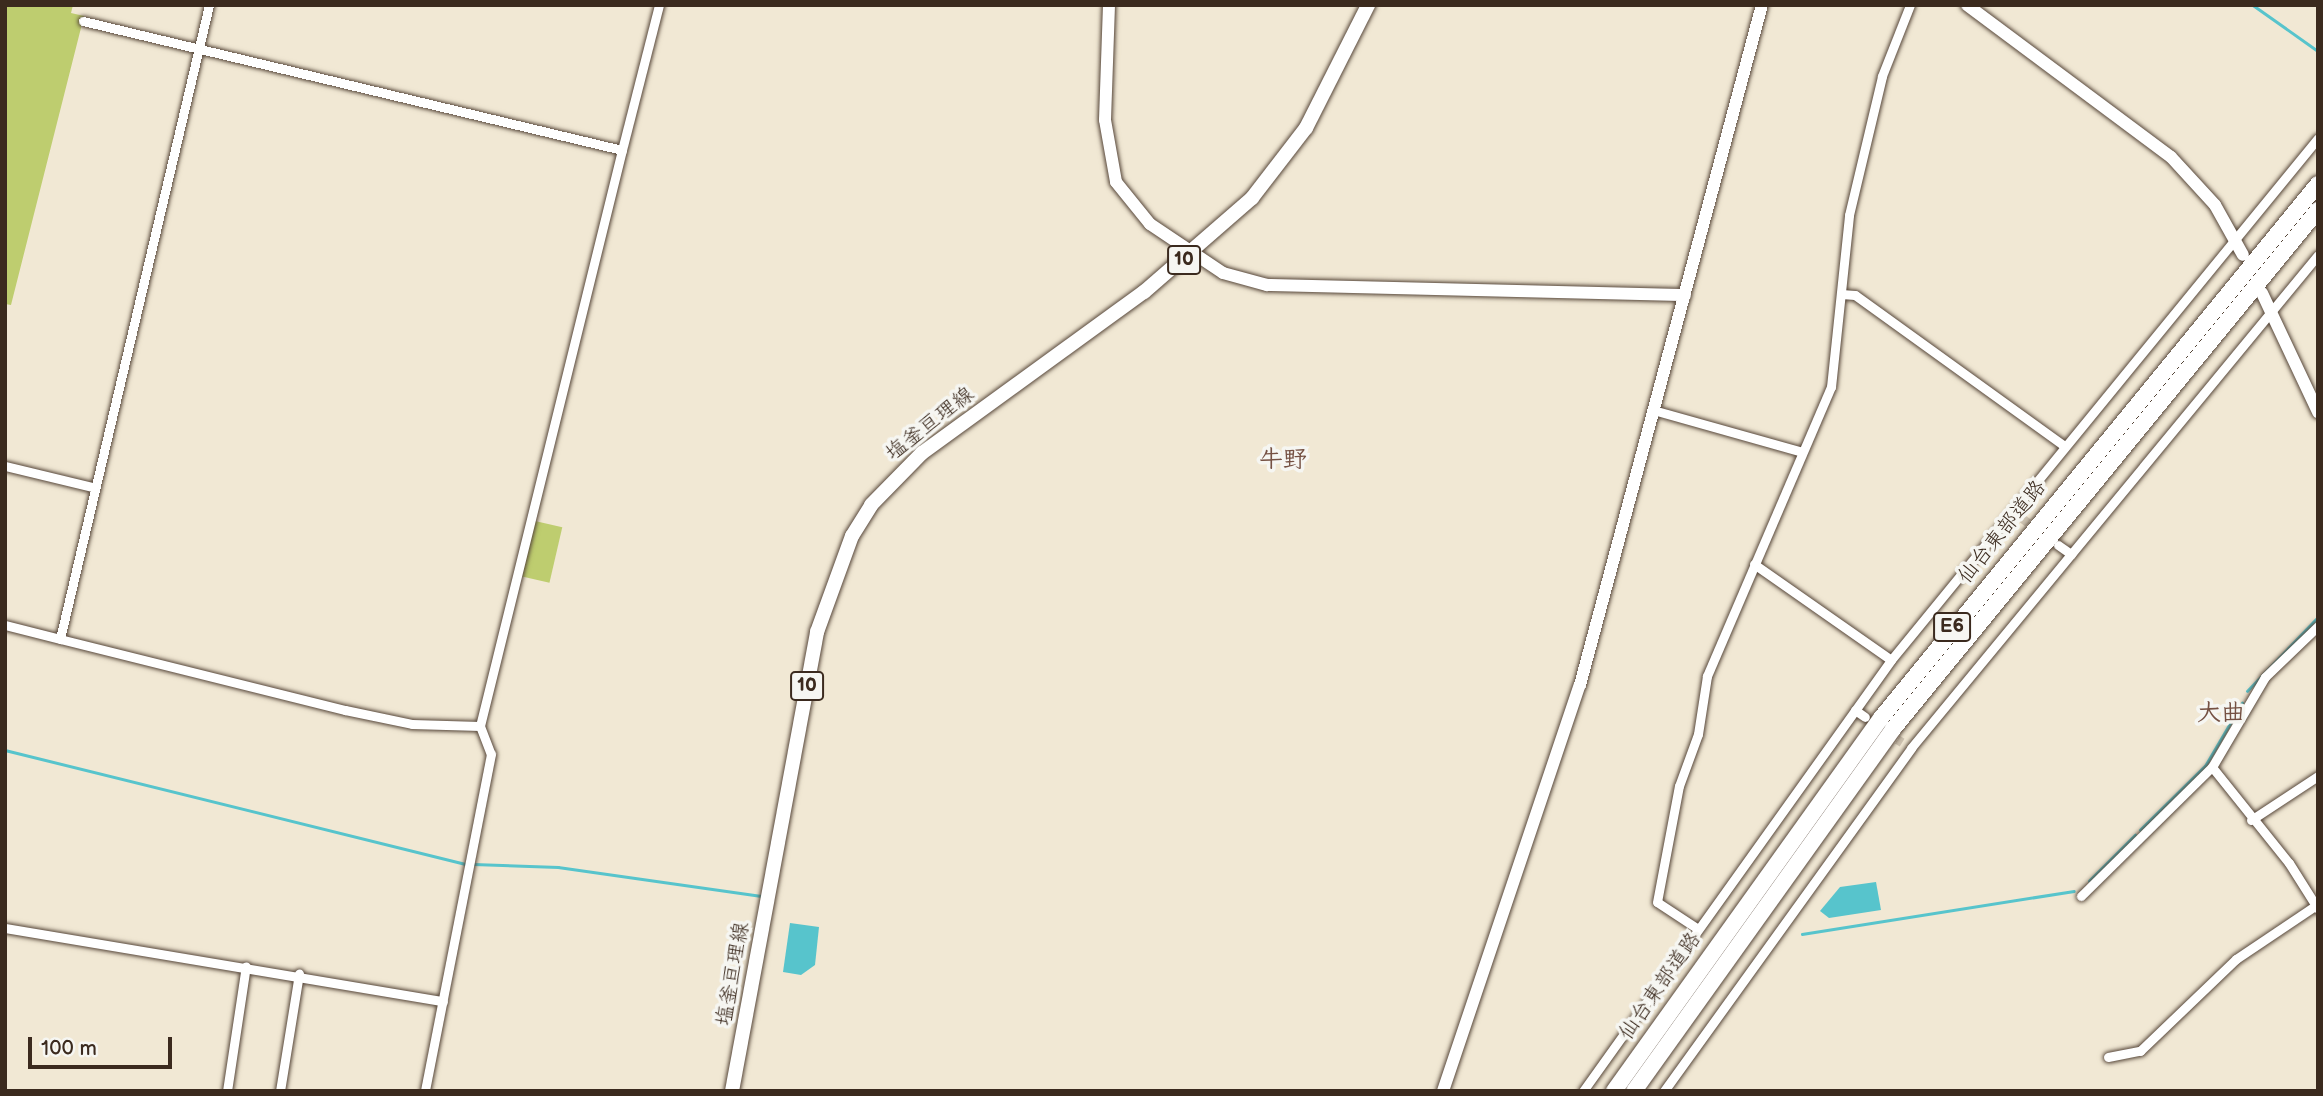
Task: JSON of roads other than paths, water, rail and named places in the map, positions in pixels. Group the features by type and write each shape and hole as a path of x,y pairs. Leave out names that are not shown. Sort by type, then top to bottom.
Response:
{"highway":[{"name":"仙台東部道路","path":"1614,1091 1889,708 2318,184"},
{"name":"仙台東部道路","path":"1634,1091 1893,729 2318,210"}],"main road":[{"name":"塩釜亘理線","path":"732,1091 817,632 852,536 872,505 922,453 1192,254 1252,198 1306,128 1368,5"}],"street":[{"path":"60,639 92,487 209,5"},
{"path":"425,1091 491,754 480,726 659,5"},
{"path":"1109,5 1105,120 1115,182 1150,224 1192,254 1235,279 1267,285 1685,295"},
{"path":"1443,1091 1580,685 1762,5"},
{"path":"1695,927 1657,902 1707,676 1831,387 1849,215 1882,76 1910,5"},
{"path":"1967,5 2171,157 2215,205 2243,255"},
{"path":"83,21 622,150"},
{"path":"1588,1089 1695,927 1891,660 2016,514 2064,446 2318,138"},
{"path":"1664,1091 1906,745 2071,554 2318,255"},
{"path":"2262,293 2318,412"},
{"path":"1841,294 1855,295 2064,446"},
{"path":"1653,410 1802,452"},
{"path":"5,466 92,487"},
{"path":"2058,545 2071,554"},
{"path":"1754,564 1891,660"},
{"path":"5,625 412,724 480,726"},
{"path":"2081,896 2212,767 2265,677 2318,626"},
{"path":"1855,710 1865,717"},
{"path":"2108,1057 2140,1051 2236,959 2316,908 2212,767"},
{"path":"2251,820 2318,776"},
{"path":"5,928 299,974 443,1001"},
{"path":"227,1091 246,966"},
{"path":"280,1091 299,974"}],"water":[{"path":"1876,882 1881,910 1829,918 1820,911 1840,887"},
{"path":"790,923 819,927 815,965 801,975 783,972"}],"waterway":[{"path":"2253,5 2318,51"},
{"path":"2247,691 2318,617"},
{"path":"2140,830 2205,766 2242,703"},
{"path":"5,750 466,864"},
{"path":"2089,881 2135,835"},
{"path":"473,864 558,867 761,896"},
{"path":"1802,934 2074,891"}],"tunnel":[{"path":"2021,517 2039,531"},
{"path":"1886,732 1902,742"}],"district":[{"name":"牛野","path":"1283,460"},
{"name":"大曲","path":"2221,713"}]}
